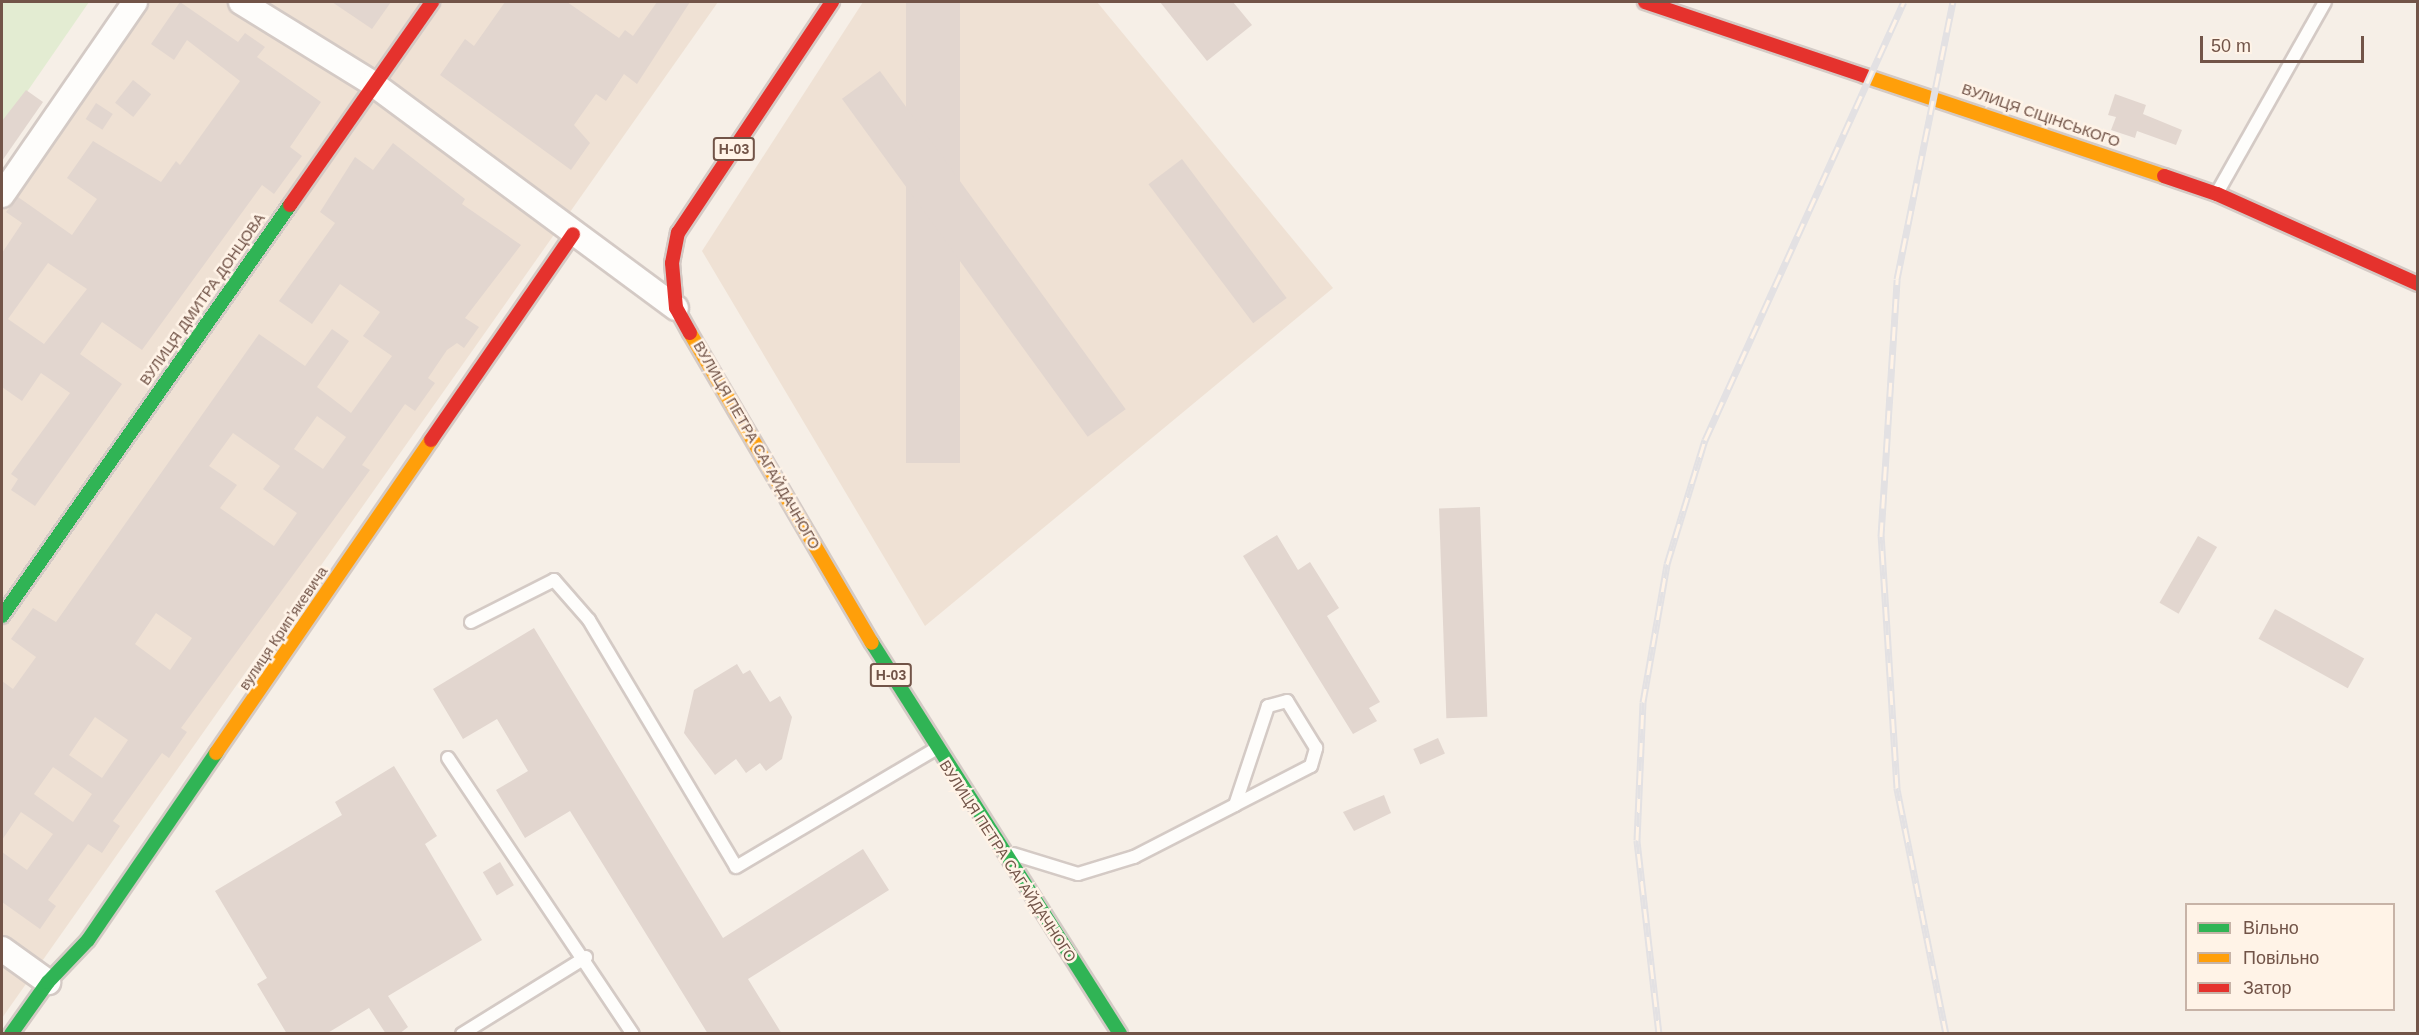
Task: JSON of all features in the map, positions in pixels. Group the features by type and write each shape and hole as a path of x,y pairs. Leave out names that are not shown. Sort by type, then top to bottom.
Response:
{"street":[{"path":"2,195 135,2"},
{"name":"ВУЛИЦЯ ПЕТРА САГАЙДАЧНОГО","path":"241,2 372,83 676,308 935,749 1120,1034"},
{"name":"ВУЛИЦЯ ДМИТРА ДОНЦОВА","path":"2,616 372,83 432,2"},
{"name":"Н-03","path":"676,308 672,263 678,233 832,2"},
{"name":"ВУЛИЦЯ СІЦІНСЬКОГО","path":"1645,2 2217,194 2418,284"},
{"name":"вулиця Крипʼякевича","path":"11,1034 48,982 88,940 573,234"},
{"path":"2,948 48,982"}],"lane":[{"path":"2217,194 2325,2"},
{"path":"471,622 554,580 589,620 736,867 935,749"},
{"path":"1000,850 1078,874 1134,857 1235,805 1316,762 1316,748 1287,701 1268,706 1235,805"},
{"path":"448,758 586,957 633,1034"},
{"path":"462,1034 586,957"}],"shaded area":[{"path":"145,2 718,2 2,1018 2,208"},
{"path":"863,2 1097,2 1333,288 925,626 702,251"}],"green space":[{"path":"2,2 89,2 2,128"}],"building":[{"path":"180,2 238,42 245,33 265,47 257,57 321,102 290,147 302,156 274,194 262,185 142,350 102,322 80,354 122,384 35,506 11,490 18,479 11,474 70,393 41,373 22,401 2,387 2,253 22,223 6,212 18,197 72,235 97,199 67,178 93,141 161,182 176,161 180,165 240,81 187,40 174,60 151,44","holes":["48,263 87,289 44,344 8,319"]},
{"path":"332,2 391,2 372,29"},
{"path":"505,2 567,2 619,38 625,30 633,36 657,2 690,2 637,84 624,74 606,101 596,94 574,125 590,143 571,170 440,75 465,39 474,46"},
{"path":"906,2 960,2 960,463 906,463"},
{"path":"1160,2 1233,2 1252,25 1207,61"},
{"path":"880,71 1126,409 1088,437 842,99"},
{"path":"133,80 151,94 133,117 115,103"},
{"path":"26,90 43,102 2,161 2,121"},
{"path":"2115,94 2146,105 2143,114 2182,130 2176,145 2137,131 2135,138 2111,130 2116,117 2108,115"},
{"path":"96,103 113,114 102,130 86,119"},
{"path":"393,143 465,199 462,204 521,245 465,318 479,327 464,348 457,343 447,350 428,378 435,383 415,411 405,404 362,465 370,470 181,728 187,732 169,758 162,753 113,821 120,826 102,853 88,844 48,900 56,906 40,929 2,902 2,852 27,870 53,834 21,812 2,840 2,681 13,689 36,657 11,639 33,608 56,622 259,334 305,366 332,329 349,341 317,387 351,413 392,356 363,336 380,312 340,284 312,324 279,301 335,223 320,212 355,157 373,170","holes":["317,416 346,437 323,469 294,449","233,433 280,466 263,489 297,513 274,546 220,508 237,485 209,466","156,613 192,638 170,670 135,644","95,717 128,740 102,778 69,755","53,767 92,794 73,822 34,794"]},
{"path":"1182,159 1287,298 1253,323 1148,184"},
{"path":"1480,507 1487,717 1446,718 1439,508"},
{"path":"1277,535 1298,570 1310,562 1339,608 1327,616 1380,702 1369,708 1377,721 1353,734 1243,556"},
{"path":"2198,536 2217,547 2179,614 2160,603"},
{"path":"2275,609 2364,658 2348,688 2259,639"},
{"path":"534,628 723,938 863,849 889,890 748,979 782,1034 708,1034 570,811 525,838 496,790 528,771 497,719 463,739 433,689"},
{"path":"737,664 743,674 750,670 770,702 780,696 792,717 782,759 766,771 760,763 746,773 736,759 715,775 684,733 694,690"},
{"path":"1438,738 1445,754 1420,765 1413,749"},
{"path":"394,766 437,836 425,844 482,940 388,996 408,1027 399,1034 386,1034 369,1008 326,1034 287,1034 257,984 267,978 215,891 342,815 335,802"},
{"path":"1384,795 1391,813 1354,831 1343,812"},
{"path":"500,862 514,885 497,895 483,872"}],"railway":[{"path":"1659,1034 1637,840 1643,702 1667,564 1705,440 1904,2"},
{"path":"1946,1034 1897,788 1881,536 1897,279 1953,2"}],"traffic: fast":[{"path":"2,616 290,205"},
{"path":"872,643 1120,1034"},
{"path":"11,1034 48,982 88,940 216,753"}],"traffic: slow":[{"path":"1865,76 2164,176"},
{"path":"690,333 872,643"},
{"path":"216,753 431,440"}],"traffic: jam":[{"path":"290,205 432,2"},
{"path":"690,333 676,308 672,263 678,233 832,2"},
{"path":"1645,2 1865,76"},
{"path":"2164,176 2217,194 2418,284"},
{"path":"431,440 573,234"}]}
